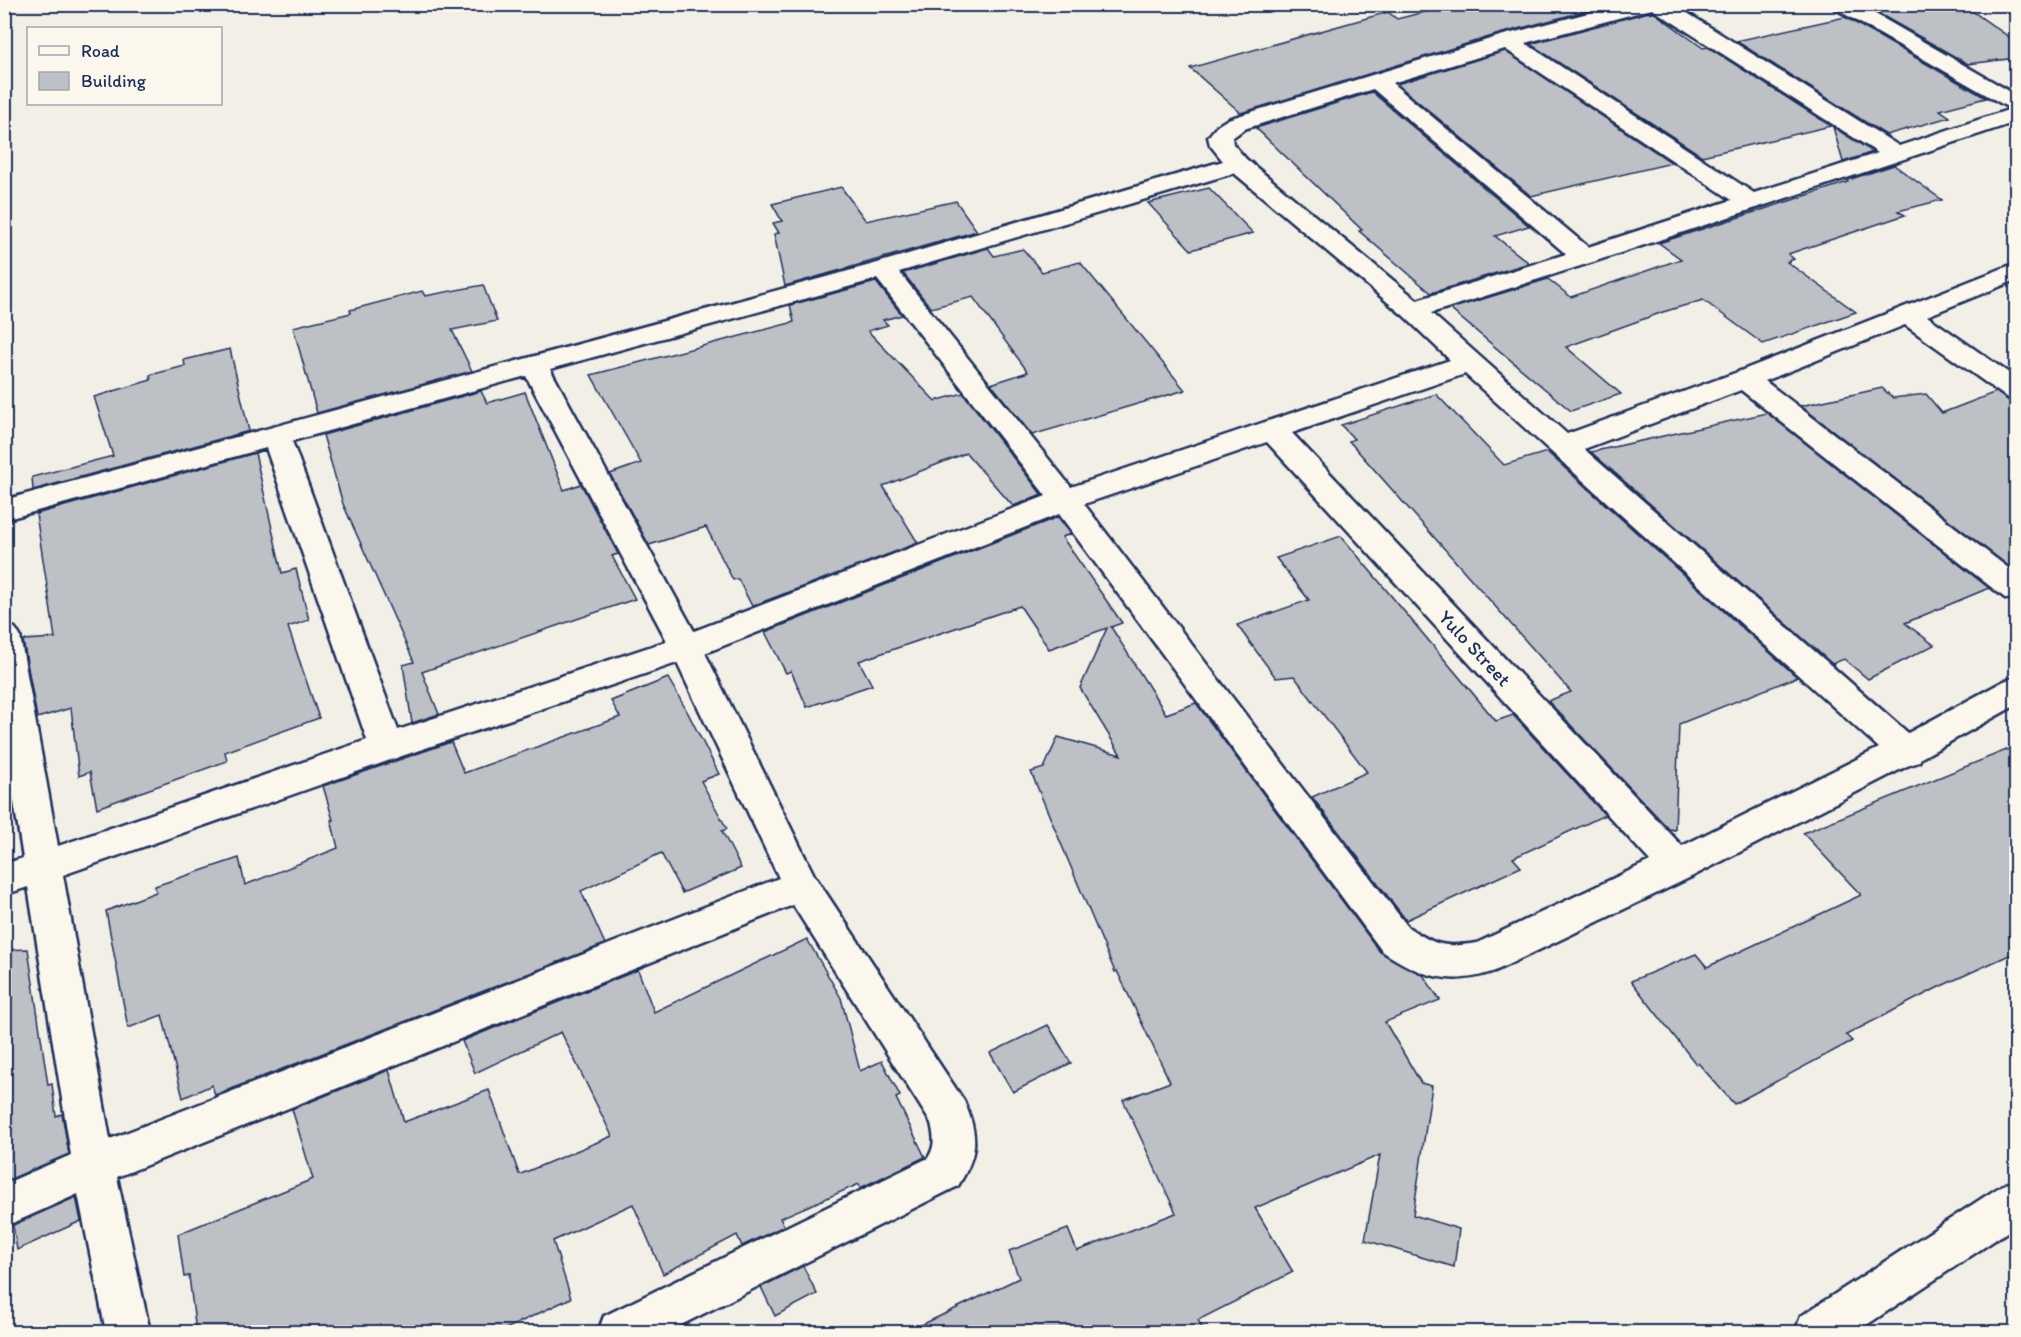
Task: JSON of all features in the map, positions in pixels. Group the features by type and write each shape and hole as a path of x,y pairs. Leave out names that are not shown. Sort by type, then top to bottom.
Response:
{"street":[{"path":"1648,4 1508,41 1375,80 1230,128 1220,138 1222,145 1238,164 1413,310 1468,363 1907,752"},
{"path":"1658,4 1898,155"},
{"path":"1841,4 2016,104"},
{"path":"1508,41 1751,202"},
{"path":"1375,80 1584,257"},
{"path":"1413,310 1584,257 2016,115"},
{"path":"4,510 883,269 1238,164"},
{"path":"883,269 1065,501 1395,939 1422,957 1448,964 1481,959 1678,866 1907,752 2016,690"},
{"path":"1563,446 1745,379 2016,271"},
{"path":"1909,315 2016,391"},
{"path":"4,880 387,747 686,647 1065,501 1468,363"},
{"path":"534,365 686,647 801,886 949,1115 955,1136 952,1158 943,1172 620,1332"},
{"path":"1745,379 2016,591"},
{"name":"Yulo Street","path":"1273,431 1678,866"},
{"path":"276,435 387,747"},
{"path":"4,636 94,1166 128,1332"},
{"path":"4,1206 94,1166 801,886"},
{"path":"1817,1332 2016,1201"}],"building":[{"path":"1456,4 1612,4 1499,34 1241,113 1190,68 1388,12 1397,19"},
{"path":"1902,4 1962,4 2016,42 2016,58 1968,64 1874,11"},
{"path":"1652,11 1703,48 1708,47 1831,126 1702,156 1530,44"},
{"path":"1845,17 1986,98 1940,110 1950,117 1886,135 1736,41"},
{"path":"1505,51 1672,163 1531,196 1397,84"},
{"path":"1372,92 1529,226 1495,236 1529,263 1431,293 1359,231 1362,230 1256,128"},
{"path":"1833,127 1873,152 1843,162"},
{"path":"1894,165 1942,200 1898,211 1905,215 1788,254 1794,259 1787,262 1856,312 1763,344 1703,300 1663,312 1566,347 1621,394 1571,411 1450,309 1548,279 1571,297 1681,259 1659,243"},
{"path":"841,187 866,221 956,201 977,231 785,286 774,234 779,233 773,223 782,221 772,204"},
{"path":"1209,188 1253,233 1191,250 1148,203"},
{"path":"988,248 994,256 1023,249 1042,272 1080,262 1185,390 1032,435 991,384 1028,372 973,297 931,308 903,273"},
{"path":"876,282 902,315 883,320 888,325 868,331 935,401 963,393 1042,495 1013,506 966,453 883,486 918,543 752,606 738,579 733,580 706,527 649,545 610,474 641,463 591,375 794,322 790,305"},
{"path":"483,285 497,321 452,330 472,371 317,413 293,327 351,313 350,310 422,291 425,296"},
{"path":"230,349 249,431 33,490 32,477 113,456 94,397 151,380 150,375 185,366 184,360"},
{"path":"1882,388 1893,398 1926,394 1942,413 1996,392 2016,406 2016,572 1801,406"},
{"path":"481,391 487,403 525,392 564,490 581,484 618,554 612,556 635,599 422,672 439,714 412,723 403,665 414,662 343,504 323,435"},
{"path":"1436,394 1504,465 1547,452 1797,677 1679,724 1675,830 1669,829 1548,701 1571,692 1349,441 1354,439 1341,425"},
{"path":"1767,413 1989,588 1905,623 1934,645 1868,679 1844,659 1832,664 1591,452"},
{"path":"255,453 282,573 296,569 309,620 288,627 319,718 225,752 227,761 97,808 90,772 79,776 71,708 37,718 23,640 55,638 36,514"},
{"path":"1058,517 1071,534 1062,537 1122,623 1111,627 1166,714 1196,703 1380,952 1423,975 1440,1000 1385,1022 1421,1083 1432,1086 1413,1215 1459,1229 1454,1267 1365,1240 1380,1155 1255,1208 1293,1272 1198,1320 1204,1332 907,1332 1019,1278 1009,1251 1068,1229 1077,1251 1176,1213 1123,1100 1170,1082 1117,971 1115,972 1031,772 1044,768 1058,737 1121,755 1080,688 1107,628 1049,649 1020,606 859,661 872,685 807,707 791,671 786,673 765,632"},
{"path":"1341,536 1496,721 1513,715 1605,815 1513,858 1521,867 1406,920 1312,797 1367,772 1294,676 1276,678 1237,625 1309,600 1276,558"},
{"path":"668,678 719,774 701,781 727,829 722,831 741,868 682,893 661,853 581,891 605,944 215,1095 212,1085 183,1098 162,1015 128,1028 106,911 156,892 155,886 239,858 245,885 338,848 323,786 451,742 464,773 620,717 611,701"},
{"path":"2016,746 2016,952 1939,987 1846,1035 1852,1041 1734,1104 1698,1063 1696,1064 1631,981 1696,954 1707,967 1861,895 1803,833"},
{"path":"807,939 841,998 860,1071 882,1061 900,1096 896,1098 925,1157 860,1188 859,1184 780,1218 784,1226 742,1246 737,1235 663,1274 633,1204 553,1241 571,1298 499,1332 196,1332 189,1276 184,1277 178,1234 313,1179 292,1109 389,1070 404,1122 489,1090 519,1174 521,1174 612,1136 561,1032 475,1073 462,1041 638,970 654,1012"},
{"path":"28,949 48,1085 52,1084 56,1116 62,1114 69,1154 6,1181 4,950"},
{"path":"1048,1025 1071,1063 1013,1092 990,1053"},
{"path":"76,1197 81,1221 17,1250 13,1225"},
{"path":"803,1266 817,1294 775,1316 761,1287"}]}
